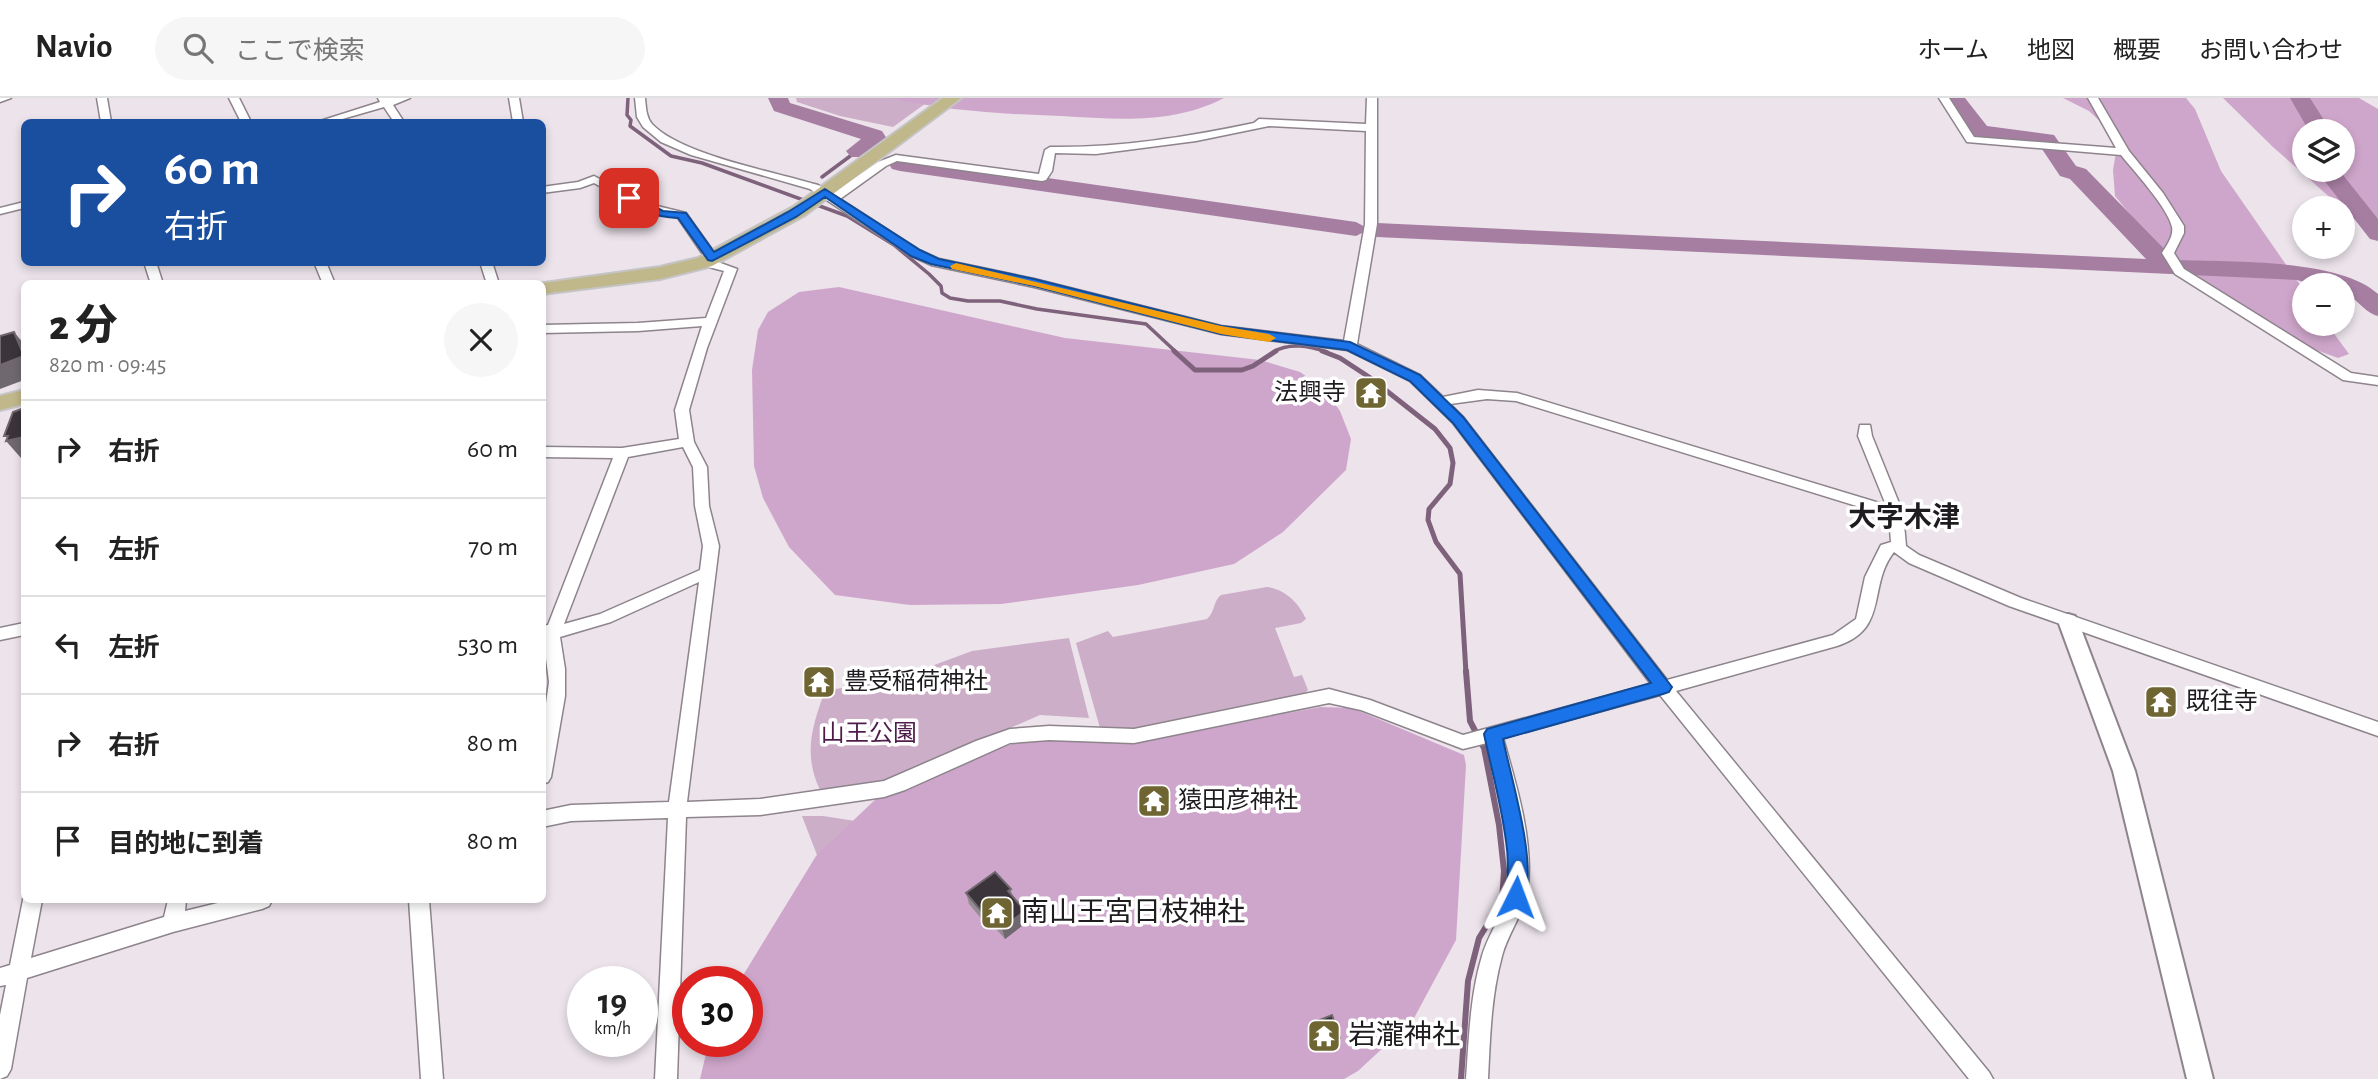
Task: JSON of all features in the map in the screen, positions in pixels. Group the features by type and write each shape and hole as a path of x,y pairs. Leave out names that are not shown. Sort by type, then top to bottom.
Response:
{"main road":[{"path":"546,287 660,273 708,260 825,196 953,98"},
{"path":"0,403 21,398"}],"street":[{"path":"0,99 6,98"},
{"path":"102,98 106,119"},
{"path":"234,98 244,119"},
{"path":"330,119 384,100 405,98"},
{"path":"514,98 518,119"},
{"path":"640,98 642,117 656,135 674,145 825,196 915,253 935,262 1034,283 1221,330 1350,346 1404,371 1429,390 1458,420 1663,687 1982,1079"},
{"path":"1350,346 1371,224 1372,98"},
{"path":"1944,98 1971,141 2043,144 2124,152"},
{"path":"2093,98 2124,152 2159,195 2178,226 2178,233 2168,253 2176,267 2348,377 2378,381"},
{"path":"384,100 398,119"},
{"path":"825,196 896,158 1042,177 1046,171 1049,150 1096,151 1218,134 1262,123 1372,128"},
{"path":"546,189 594,179 607,184 642,207 662,214 682,215 708,260 731,269 682,410 687,442 700,467 702,506 711,546 677,811 667,1079"},
{"path":"0,211 21,206"},
{"path":"546,328 638,327 711,321"},
{"path":"1439,403 1464,395 1483,393 1517,397 1895,513"},
{"path":"1865,428 1868,445 1886,483 1895,513 1898,545 1914,559 2068,621 2378,729"},
{"path":"546,452 622,453 687,442"},
{"path":"546,755 555,704 557,668 548,631 622,453"},
{"path":"546,818 571,813 760,807 884,789 899,785 982,746 1010,736 1049,733 1134,736 1329,696 1353,699 1437,736 1467,741 1837,640 1852,633 1864,622 1868,614 1871,584 1886,549 1898,545"},
{"path":"548,631 590,623 690,578 708,573"},
{"path":"2068,621 2102,706 2124,771 2200,1079"},
{"path":"0,635 21,630"},
{"path":"1477,1079 1478,1043 1487,975 1493,949 1510,914 1519,883 1517,848 1490,734"},
{"path":"0,1069 31,903"},
{"path":"173,923 176,903"},
{"path":"0,977 173,923 250,903"},
{"path":"418,903 432,1079"}],"green space":[{"path":"796,98 933,98 893,127 840,116 797,102"},
{"path":"1267,587 1291,598 1306,619 1301,623 1275,628 1294,677 1302,675 1308,690 1302,696 1135,731 1100,728 1076,643 1108,631 1113,637 1207,619 1221,595"},
{"name":"山王公園","path":"1069,638 1089,718 1040,715 882,784 820,790 812,764 811,740 825,691 902,677 972,651"},
{"path":"802,816 823,816 888,826 830,889"}],"shaded area":[{"path":"890,98 1224,98 1184,113 1123,119 975,111"},
{"path":"2063,98 2186,98 2195,109 2221,171 2292,273 2292,336 2336,336 2349,354 2338,358 2305,346 2168,261 2115,196 2113,170 2117,146 2107,128 2089,111"},
{"path":"2223,98 2359,98 2378,109 2378,240 2355,220 2355,196 2328,196 2313,182 2355,182 2355,119 2292,119 2292,164"},
{"path":"839,287 1065,338 1260,360 1300,372 1324,389 1340,411 1351,439 1346,470 1283,532 1234,564 1138,585 1001,604 910,605 835,595 789,547 763,498 754,466 752,370 758,330 768,312 799,292"},
{"path":"1320,707 1352,708 1464,755 1466,765 1456,940 1413,1020 1358,1071 1344,1079 700,1079 705,1057 763,1057 763,966 749,966 816,856 880,795 997,748 1035,738 1144,740"}],"building":[{"path":"14,332 21,349 21,357 0,365 0,336"},
{"path":"21,409 21,438 6,441 8,436 4,436 13,412"},
{"name":"南山王宮日枝神社","path":"995,872 1011,889 1008,891 1025,911 1002,928 986,910 982,912 966,893"},
{"name":"岩瀧神社","path":"1332,1015 1340,1038 1319,1044 1310,1024"}],"waterway":[{"path":"628,98 627,115 631,120 630,126 671,156 702,163 847,216 894,245 929,274 941,286 942,293 950,298 1000,301 1037,309 1146,324 1176,352"},
{"path":"778,98 781,107 800,114"},
{"path":"1954,98 1980,132 2046,140"},
{"path":"2300,98 2313,119"},
{"path":"808,117 874,136 876,139 857,151 859,152"},
{"path":"2051,146 2068,171 2078,174 2167,266"},
{"path":"822,177 857,151"},
{"path":"900,164 1356,229"},
{"path":"2337,182 2378,234"},
{"path":"1377,230 2298,273 2358,289 2378,308"},
{"path":"1273,352 1300,346 1327,352"},
{"path":"1174,351 1195,370 1242,370 1276,351"},
{"path":"1322,351 1340,358 1369,377 1435,429 1450,448 1453,463 1450,484 1429,509 1428,520 1436,542 1460,574 1466,673"},
{"path":"1461,1079 1468,981 1479,938 1502,901 1504,871 1499,825 1484,748 1470,721 1466,671"}],"slow traffic":[{"path":"956,266 1221,330 1269,338"}],"place":[{"name":"法興寺","path":"1371,393"},
{"name":"豊受稲荷神社","path":"819,682"},
{"name":"既往寺","path":"2161,702"},
{"name":"猿田彦神社","path":"1154,801"},
{"name":"南山王宮日枝神社","path":"997,913"},
{"name":"岩瀧神社","path":"1324,1036"}],"district":[{"name":"大字木津","path":"1904,518"}],"route":[{"path":"629,198 642,207 662,214 682,215 712,258 799,211 825,192 915,253 935,262 1034,283 1221,330 1350,346 1415,378 1458,420 1663,687 1493,734 1517,848 1519,883 1516,897"}]}
